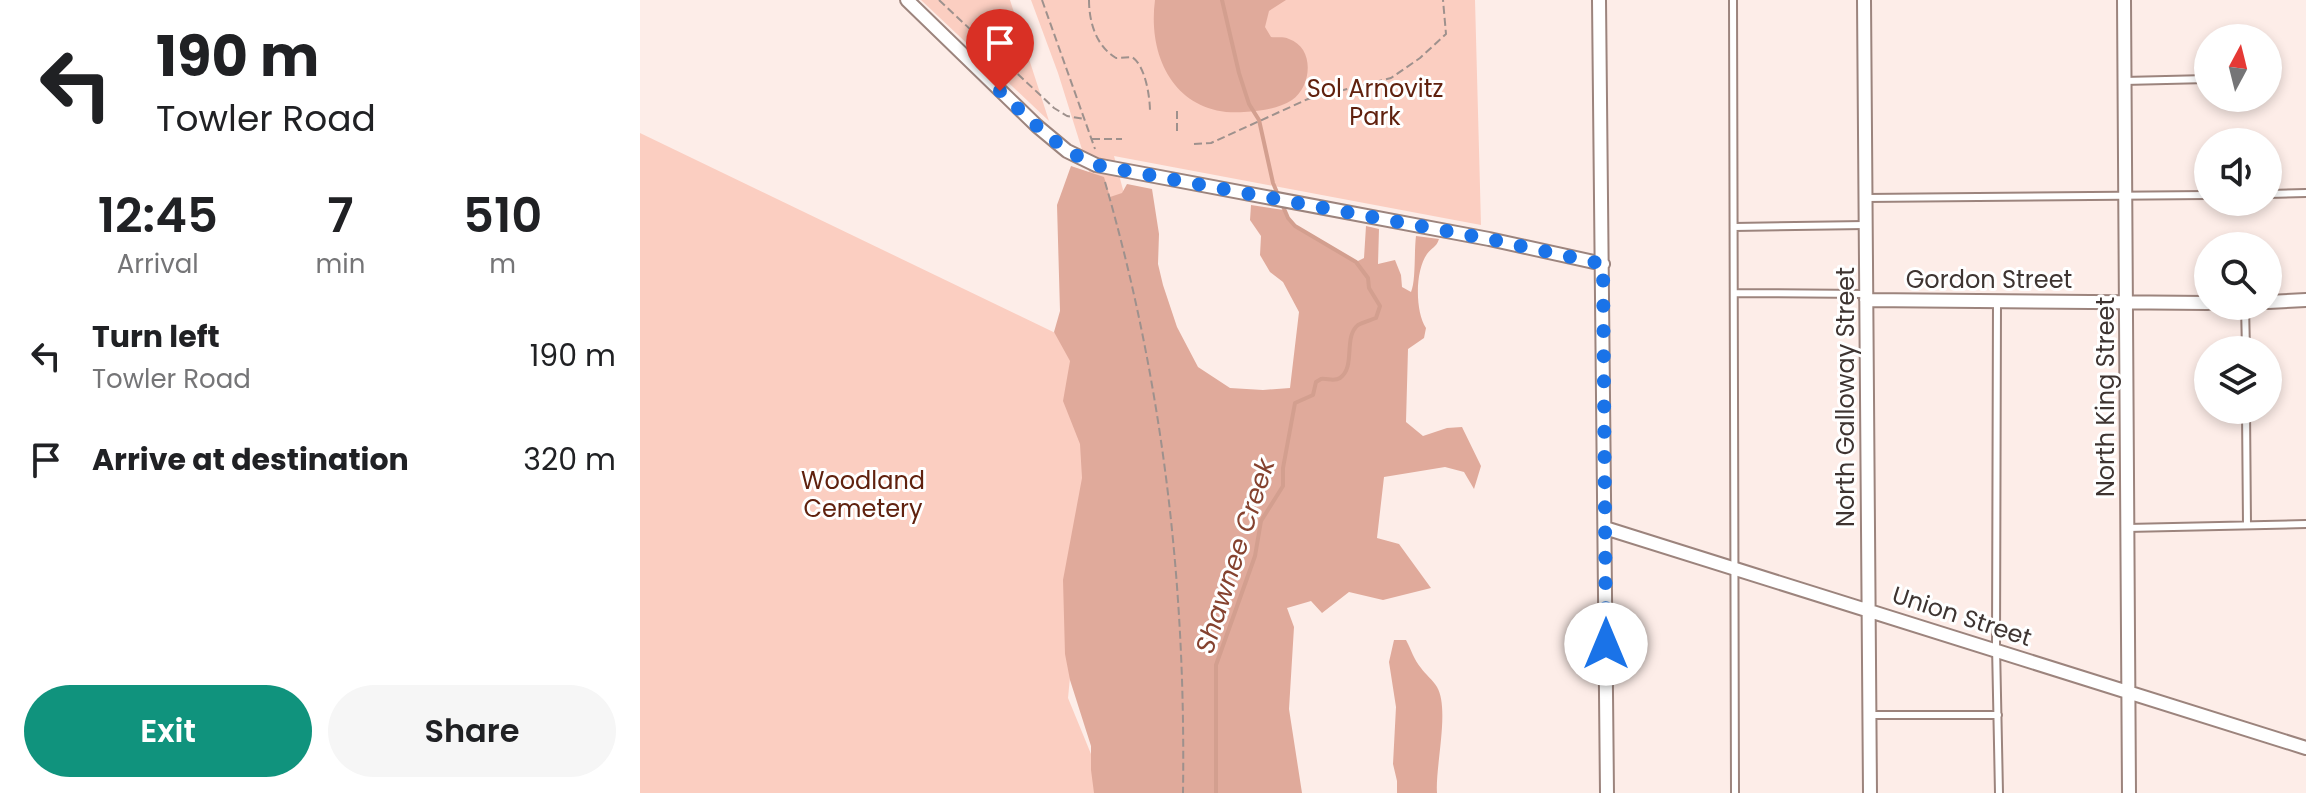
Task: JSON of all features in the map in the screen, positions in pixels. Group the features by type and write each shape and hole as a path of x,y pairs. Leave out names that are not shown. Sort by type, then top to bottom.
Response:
{"street":[{"path":"907,0 1054,141 1077,157 1101,167 1489,239 1603,264"},
{"path":"1599,0 1607,793"},
{"name":"North Galloway Street","path":"1864,0 1870,793"},
{"name":"North King Street","path":"2124,0 2129,793"},
{"name":"Gordon Street","path":"1866,297 2194,303"},
{"path":"2282,301 2306,300"},
{"name":"Union Street","path":"1605,528 2306,748"}],"lane":[{"path":"1733,0 1735,793"},
{"path":"2124,81 2194,79"},
{"path":"2282,194 2306,193"},
{"path":"1865,198 2194,195"},
{"path":"1734,227 1865,225"},
{"path":"1734,293 1866,297"},
{"path":"1997,301 1999,793"},
{"path":"2246,424 2247,525"},
{"path":"2127,528 2306,524"},
{"path":"1869,715 1998,715"}],"path":[{"path":"939,0 1054,108 1067,116 1086,119"},
{"path":"1042,0 1101,167 1142,328 1166,461 1181,629 1183,793"},
{"path":"1089,0 1092,24 1105,49 1113,57 1132,57 1139,62 1142,77 1149,87 1150,112"},
{"path":"1194,144 1211,143 1326,93 1391,78 1446,34 1443,0"},
{"path":"1177,111 1177,135"},
{"path":"1092,139 1122,139"}],"green space":[{"path":"921,0 1010,0 1049,121"},
{"name":"Sol Arnovitz Park","path":"1031,0 1475,0 1481,225 1114,156 1138,246 1090,175"},
{"name":"Woodland Cemetery","path":"640,133 1101,355 1068,698 1107,793 640,793"}],"shaded area":[{"path":"1155,0 1286,0 1269,11 1265,27 1271,37 1289,39 1303,50 1308,68 1304,86 1292,100 1269,109 1221,111 1201,105 1185,95 1162,63 1156,44"},
{"path":"1071,166 1104,177 1110,197 1122,193 1127,184 1152,189 1159,234 1158,264 1177,327 1198,367 1230,388 1290,388 1299,312 1283,282 1270,272 1260,255 1261,236 1250,220 1251,205 1284,210 1295,226 1356,262 1364,258 1366,226 1379,229 1378,264 1395,260 1402,287 1411,292 1416,236 1439,239 1420,270 1418,302 1426,328 1424,338 1408,349 1406,422 1423,436 1462,427 1481,466 1474,489 1464,472 1445,467 1384,477 1377,538 1399,544 1431,588 1383,600 1349,592 1322,613 1311,601 1287,608 1294,627 1289,709 1302,793 1094,793 1091,746 1065,654 1063,580 1082,478 1080,444 1063,401 1070,361 1054,332 1060,311 1057,205"},
{"path":"1394,640 1406,640 1416,662 1435,684 1441,697 1437,793 1397,793 1393,764 1396,707 1389,662"}],"waterway":[{"name":"Shawnee Creek","path":"1216,793 1216,665 1255,556 1261,521 1283,486 1283,468 1295,403 1313,395 1316,382 1338,379 1345,373 1354,330 1358,325 1376,318 1380,306 1369,288 1368,278 1356,262 1295,226 1288,218 1273,183 1259,120 1249,104 1239,73 1222,0"}],"route":[{"path":"1000,91 1054,141 1077,157 1096,165 1489,239 1603,264 1606,644"}]}
